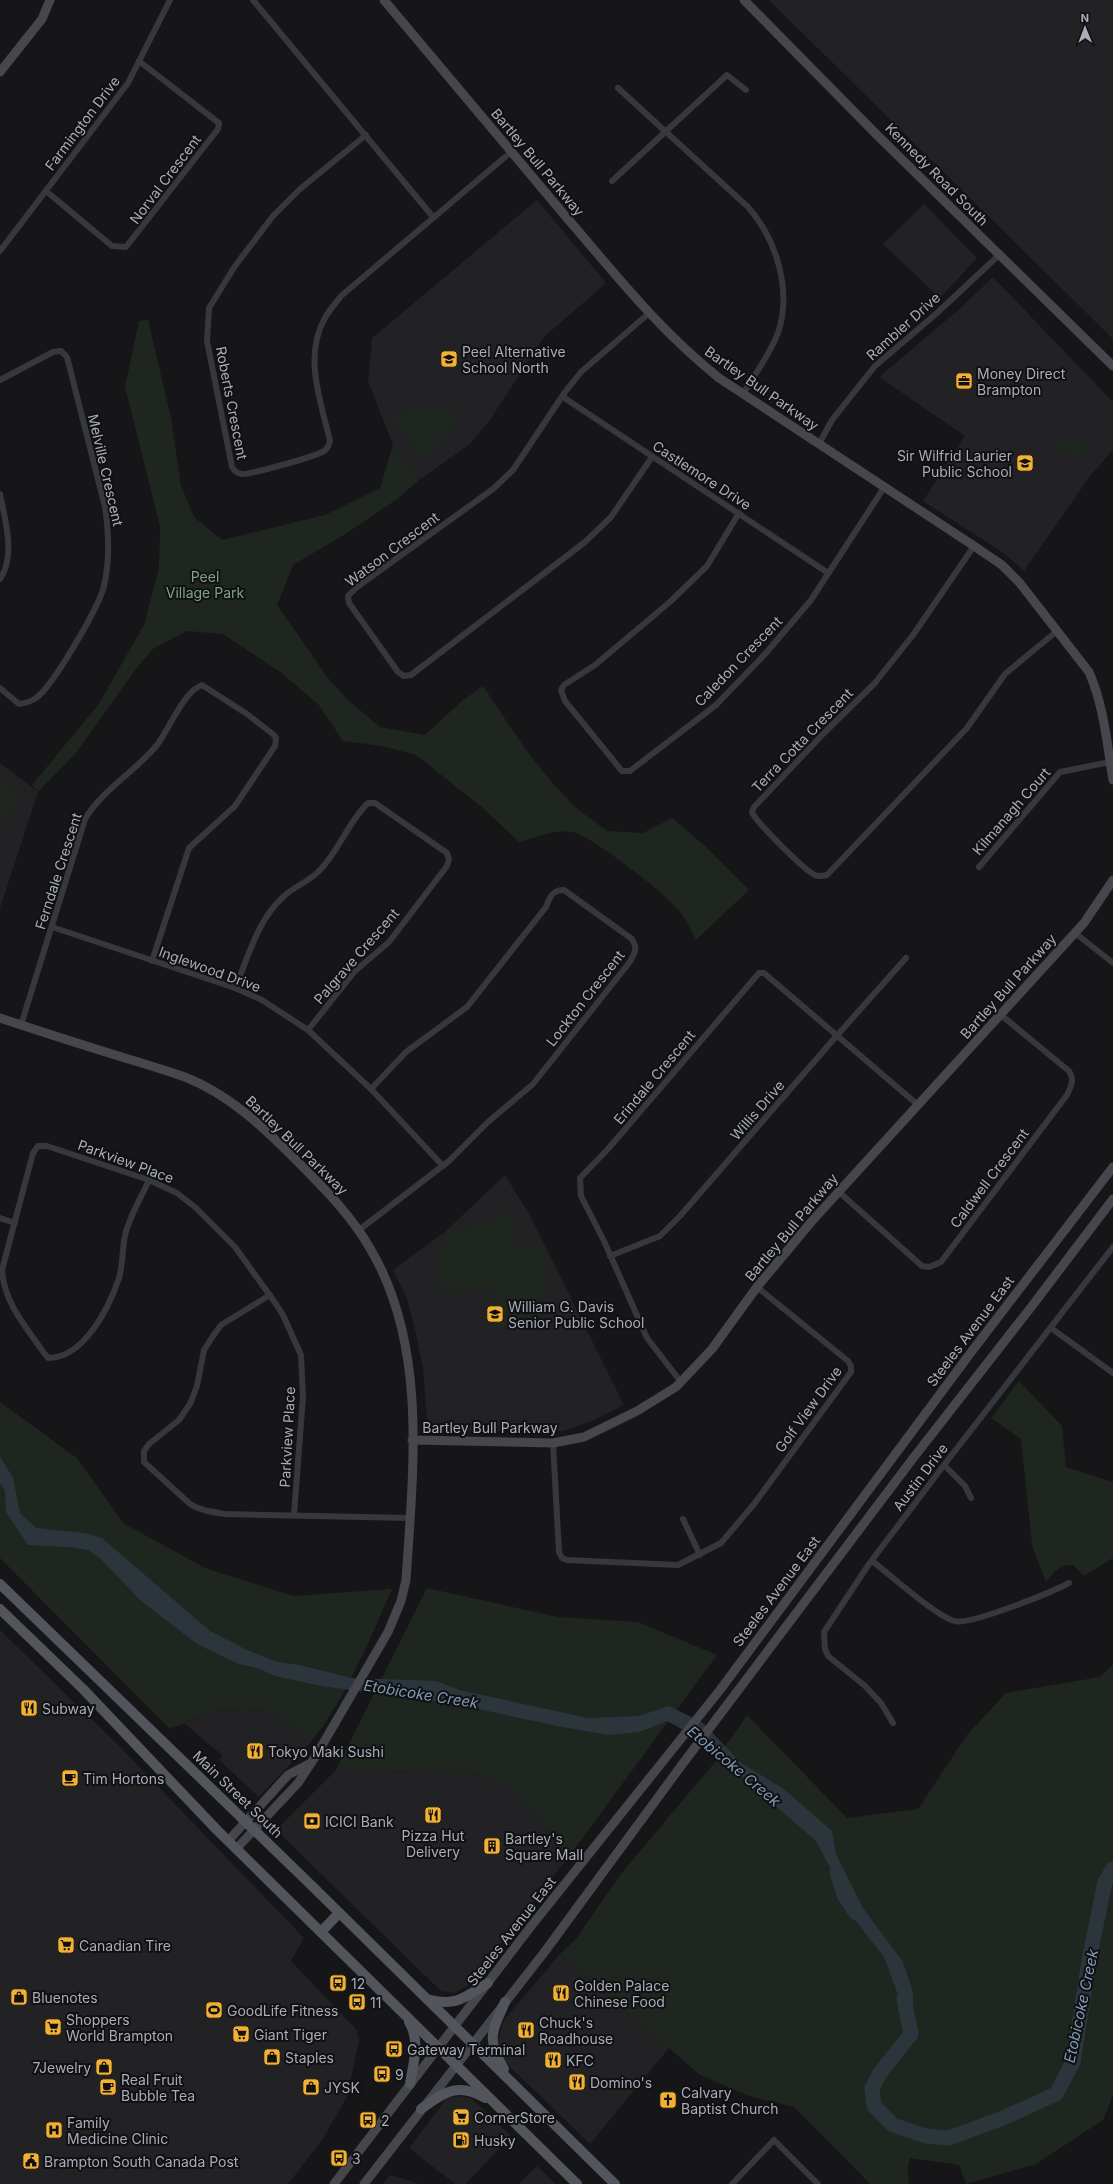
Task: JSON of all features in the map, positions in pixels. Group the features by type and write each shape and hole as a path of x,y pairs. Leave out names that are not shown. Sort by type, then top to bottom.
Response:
{"main road":[{"name":"Main Street South","path":"0,1584 246,1821 615,2184"},
{"path":"0,1609 83,1689 236,1849 404,2016 577,2184"},
{"path":"321,1932 339,1913"},
{"path":"425,1998 441,2003 451,2003 460,2000 488,1983"},
{"path":"505,2002 492,2035 492,2044 494,2052 512,2083"},
{"path":"404,2016 412,2028 416,2048 415,2063 410,2084"},
{"path":"421,2109 439,2095 460,2089 477,2094 497,2106"}],"street":[{"path":"0,72 42,19 50,0"},
{"name":"Farmington Drive","path":"0,251 128,83 170,0"},
{"path":"253,0 433,216"},
{"name":"Bartley Bull Parkway","path":"384,0 648,314 687,352 719,378 885,486 928,517 1002,565 1019,582 1089,672 1096,688 1113,780"},
{"name":"Kennedy Road South","path":"744,0 999,255 1113,366"},
{"name":"Norval Crescent","path":"46,191 112,246 126,247 218,129 219,123 139,61"},
{"path":"612,181 727,75 746,90"},
{"path":"618,88 758,218 780,265 783,307 781,322 777,334 743,394"},
{"name":"Roberts Crescent","path":"366,135 300,189 273,216 235,266 209,308 207,341 232,467 235,472 243,474 254,472 313,456 323,452 328,447 330,441 314,374 314,348 324,319 341,296 433,216 511,152"},
{"name":"Rambler Drive","path":"819,444 832,420 875,366 937,313 999,255"},
{"name":"Watson Crescent","path":"648,314 581,372 513,470 492,490 348,596 349,603 398,672 404,676 411,675 585,542 611,517 652,457"},
{"name":"Melville Crescent","path":"0,380 53,352 61,352 66,357 105,507 109,533 109,560 104,588 93,615 51,682 42,692 29,702 19,704 0,688"},
{"name":"Castlemore Drive","path":"563,397 828,573"},
{"name":"Caledon Crescent","path":"739,513 707,566 671,601 595,665 564,685 561,690 565,701 622,771 630,770 639,764 716,705 766,653 811,600 885,486"},
{"path":"0,494 6,565 0,579"},
{"name":"Terra Cotta Crescent","path":"974,546 913,635 874,684 824,732 754,807 752,812 759,824 809,871 820,876 827,875 967,728 1005,674 1057,631"},
{"name":"Ferndale Crescent","path":"21,1025 85,819 94,805 157,745 192,690 202,685 247,714 274,735 276,738 275,746 235,806 189,848 152,960"},
{"name":"Kilmanagh Court","path":"979,867 1060,772 1110,762"},
{"name":"Palgrave Crescent","path":"235,988 264,920 283,897 318,872 347,833 363,808 368,803 375,803 447,853 449,859 447,866 389,942 355,971 308,1030"},
{"name":"Bartley Bull Parkway","path":"412,1440 553,1443 590,1434 637,1412 681,1382 712,1349 758,1287 839,1192 1084,923 1113,880"},
{"name":"Lockton Crescent","path":"359,1230 443,1166 488,1122 533,1084 629,963 636,952 636,946 632,939 564,890 557,890 552,894 546,907 467,1007 406,1052 371,1089"},
{"name":"Inglewood Drive","path":"52,926 235,988 262,1000 308,1030 371,1089 443,1166"},
{"path":"1075,933 1113,963"},
{"name":"Willis Drive","path":"610,1256 660,1236 680,1216 837,1034 906,958"},
{"name":"Erindale Crescent","path":"681,1382 647,1338 581,1196 580,1178 608,1150 759,972 764,973 837,1034 918,1105"},
{"name":"Caldwell Crescent","path":"839,1192 922,1266 929,1267 941,1262 1066,1095 1072,1083 1072,1077 1069,1071 1000,1015"},
{"name":"Bartley Bull Parkway","path":"0,1018 186,1077 231,1100 258,1122 310,1174 359,1230 372,1251 388,1284 403,1328 409,1357 412,1440 410,1518 406,1580 401,1601 388,1632 298,1783 236,1849"},
{"name":"Parkview Place","path":"15,1223 33,1153 38,1146 47,1146 149,1180 177,1193 196,1208 235,1247 284,1315 301,1355 303,1396 294,1514"},
{"name":"Steeles Avenue East","path":"334,2184 454,2026 669,1757 972,1352 1113,1167"},
{"path":"0,1218 15,1223 2,1270 3,1286 12,1306 48,1358 66,1355 86,1337 103,1316 119,1277 125,1235 149,1180"},
{"path":"364,2184 546,1950 681,1766 732,1701 914,1457 1032,1306 1113,1199"},
{"name":"Austin Drive","path":"893,1723 881,1703 864,1685 828,1656 823,1641 824,1632 829,1622 872,1561 944,1465 1113,1247"},
{"name":"Golf View Drive","path":"553,1443 559,1552 562,1558 567,1560 678,1565 721,1543 754,1504 851,1372 851,1366 848,1361 758,1287"},
{"path":"270,1295 221,1325 204,1350 197,1386 190,1404 179,1420 149,1444 144,1452 144,1462 198,1509 226,1514 294,1514 410,1518"},
{"path":"1051,1328 1113,1373"},
{"path":"944,1465 965,1486 971,1498"},
{"path":"683,1520 700,1555"},
{"path":"872,1561 939,1613 955,1622 973,1619 1053,1592 1070,1583"},
{"path":"228,1841 288,1775 310,1764"},
{"path":"732,2184 774,2140 818,2184"}],"shaded area":[{"path":"769,0 1113,0 1113,339"},
{"name":"Peel Alternative School North","path":"537,200 606,283 544,337 490,420 470,444 419,480 393,445 368,381 372,338"},
{"path":"924,204 977,258 940,298 883,244"},
{"name":"Sir Wilfrid Laurier Public School","path":"993,277 1113,402 1113,450 1090,476 1024,571 1005,554 923,501 965,436 879,377 956,312"},
{"path":"0,763 38,792 0,908"},
{"name":"William G. Davis Senior Public School","path":"505,1175 529,1214 624,1405 592,1421 563,1431 428,1431 423,1369 415,1330 407,1299 393,1270 446,1231"},
{"path":"0,1630 118,1745 304,1938 291,1961 356,2029 359,2040 347,2097 322,2140 288,2184 0,2184"},
{"path":"217,1709 272,1711 311,1742 259,1797 219,1760 222,1755 184,1723"},
{"path":"336,1770 476,1773 509,1788 570,1855 467,1986 455,1993 441,1991 276,1830"},
{"path":"560,1954 669,2048 590,2144 503,2060 498,2041 504,2020"},
{"path":"457,2096 471,2098 511,2136 466,2184 455,2184 409,2148 447,2098"},
{"path":"537,2166 556,2184 519,2184"},
{"path":"390,2175 417,2183 418,2184 383,2184"}],"green space":[{"name":"Peel Village Park","path":"148,320 171,418 181,486 195,518 222,540 325,515 380,488 393,445 419,480 397,499 347,533 293,565 277,605 328,678 348,700 380,727 425,735 463,700 483,686 526,750 549,779 575,807 607,831 643,833 672,818 706,847 749,890 696,940 683,916 674,905 648,882 599,846 585,837 569,832 554,832 519,842 483,808 416,755 382,746 343,741 319,705 279,671 223,634 187,631 154,648 135,670 76,753 38,792 32,785 98,705 144,625 159,568 160,527 125,387 139,321"},
{"path":"428,405 447,411 460,419 425,460 391,419 407,410"},
{"path":"1058,438 1086,443 1084,455 1056,451"},
{"path":"0,778 22,795 0,823"},
{"path":"510,1214 515,1220 515,1246 545,1245 546,1290 541,1290 553,1323 549,1329 495,1327 492,1318 492,1309 495,1291 437,1293 436,1248 448,1248 442,1235"},
{"path":"1019,1381 1062,1426 1066,1467 1113,1482 1113,1558 1084,1576 1073,1565 1068,1565 1058,1569 1046,1582 1032,1545 1021,1439 991,1418"},
{"path":"0,1402 77,1458 123,1523 205,1568 293,1596 392,1589 366,1648 346,1688 311,1742 272,1711 217,1709 170,1729 0,1558"},
{"path":"427,1588 558,1617 638,1622 717,1655 570,1855 509,1788 476,1773 336,1770"},
{"path":"1113,1665 1113,2095 1103,2120 1036,2164 966,2184 959,2165 910,2158 908,2168 909,2184 870,2184 794,2107 749,2096 700,2075 560,1954 576,1939 620,1875 715,1762 747,1715 847,1818 918,1809 967,1735 1006,1693 1100,1677"}],"water":[{"path":"0,1456 13,1478 20,1513 36,1528 85,1533 102,1538 210,1631 247,1650 277,1662 300,1665 352,1678 436,1681 459,1690 588,1718 639,1716 669,1706 703,1723 740,1762 785,1790 832,1831 836,1854 863,1908 903,1962 913,1992 913,2019 907,2019 884,1957 848,1911 844,1894 816,1841 693,1735 667,1721 639,1732 608,1735 557,1726 455,1704 321,1686 275,1676 260,1669 239,1664 197,1644 140,1600 101,1559 88,1550 69,1547 28,1545 6,1512 5,1491 0,1483"}],"waterway":[{"name":"Etobicoke Creek","path":"904,1999 911,2034 880,2073 872,2088 874,2106 893,2125 926,2136 949,2138 1003,2118 1056,2094 1073,2062 1090,1955 1105,1882 1113,1869"},
{"name":"Etobicoke Creek","path":"837,1872 844,1895 856,1913"}],"place":[{"name":"Peel Alternative School North","path":"449,359"},
{"name":"Money Direct Brampton","path":"964,381"},
{"name":"Sir Wilfrid Laurier Public School","path":"1025,463"},
{"name":"William G. Davis Senior Public School","path":"495,1314"},
{"name":"Subway","path":"29,1708"},
{"name":"Tokyo Maki Sushi","path":"255,1751"},
{"name":"Tim Hortons","path":"70,1778"},
{"name":"Pizza Hut Delivery","path":"433,1815"},
{"name":"ICICI Bank","path":"312,1821"},
{"name":"Bartley's Square Mall","path":"492,1846"},
{"name":"Canadian Tire","path":"66,1945"},
{"name":"12","path":"338,1983"},
{"name":"Golden Palace Chinese Food","path":"561,1993"},
{"name":"Bluenotes","path":"19,1997"},
{"name":"11","path":"357,2002"},
{"name":"GoodLife Fitness","path":"214,2010"},
{"name":"Shoppers World Brampton","path":"53,2027"},
{"name":"Chuck's Roadhouse","path":"526,2030"},
{"name":"Giant Tiger","path":"241,2034"},
{"name":"Gateway Terminal","path":"394,2049"},
{"name":"Staples","path":"272,2057"},
{"name":"KFC","path":"553,2060"},
{"name":"7Jewelry","path":"104,2067"},
{"name":"9","path":"382,2074"},
{"name":"Domino's","path":"577,2082"},
{"name":"Real Fruit Bubble Tea","path":"108,2087"},
{"name":"JYSK","path":"311,2087"},
{"name":"Calvary Baptist Church","path":"668,2100"},
{"name":"CornerStore","path":"461,2117"},
{"name":"2","path":"368,2120"},
{"name":"Family Medicine Clinic","path":"54,2130"},
{"name":"Husky","path":"461,2140"},
{"name":"3","path":"339,2158"},
{"name":"Brampton South Canada Post","path":"31,2161"}]}
